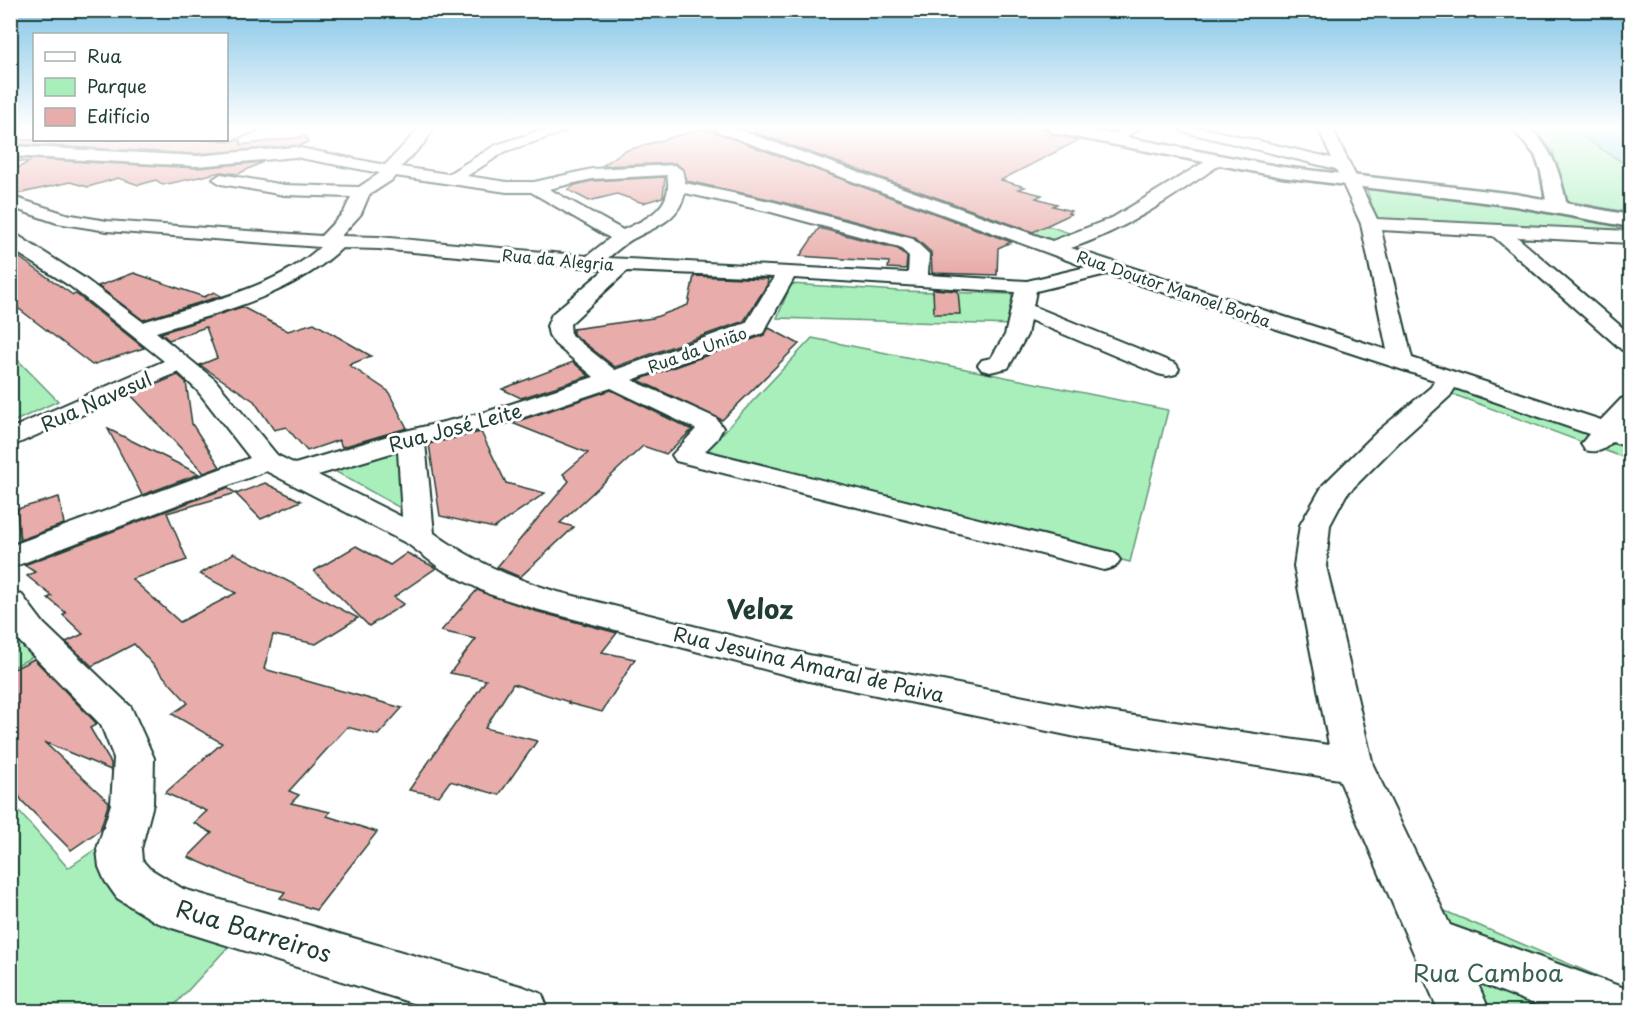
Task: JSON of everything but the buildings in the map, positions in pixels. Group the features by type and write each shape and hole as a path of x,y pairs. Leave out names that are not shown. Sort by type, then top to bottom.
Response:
{"main road":[{"path":"1358,176 1557,206 1630,220"},
{"path":"1551,176 1557,206"}],"street":[{"path":"221,180 284,190 362,192 387,176"},
{"path":"428,176 507,187 534,187 584,176"},
{"path":"451,179 456,176"},
{"path":"628,176 676,178 906,243 919,254 918,279"},
{"name":"Rua Doutor Manoel Borba","path":"874,176 965,208 1077,241"},
{"path":"1054,247 1077,241 1157,200 1193,176"},
{"path":"1348,176 1370,224 1402,364"},
{"path":"590,262 622,237 641,231 657,221 674,201 676,178"},
{"path":"534,187 622,237"},
{"path":"140,330 275,283 327,255 331,242 352,214 362,192"},
{"name":"Rua da Alegria","path":"10,201 63,219 107,226 331,242 379,243 622,266 787,272 1027,287 1108,268"},
{"name":"Rua Doutor Manoel Borba","path":"965,208 1108,268 1402,364 1445,384 1610,438 1630,460"},
{"path":"1370,224 1630,237"},
{"path":"1500,232 1630,345"},
{"path":"10,239 77,282 181,362 206,385 281,467"},
{"path":"622,266 560,319 558,327 561,336 589,363 613,380 637,394 707,424 710,428 708,433 687,455 1104,560"},
{"name":"Rua da União","path":"613,380 755,328 787,272"},
{"path":"990,365 1000,363 1016,335 1024,310 1027,287"},
{"path":"1024,310 1167,369"},
{"name":"Rua Navesul","path":"10,439 181,362"},
{"name":"Rua José Leite","path":"10,558 281,467 494,418 613,380"},
{"path":"1445,384 1333,491 1315,525 1310,566 1353,765 1465,1011"},
{"path":"1610,438 1630,404"},
{"path":"411,438 419,537"},
{"name":"Rua Jesuina Amaral de Paiva","path":"281,467 419,537 452,562 501,586 548,601 808,668 1081,723 1353,765"},
{"name":"Rua Barreiros","path":"10,603 32,633 117,717 134,758 132,804 118,849 121,867 133,883 172,907 524,1011"},
{"path":"1433,942 1622,1011"}],"green space":[{"path":"861,176 898,176 1084,238 1068,248"},
{"path":"1558,176 1630,176 1630,213 1563,200"},
{"path":"1365,184 1630,220 1630,239 1377,221"},
{"path":"791,284 899,291 1012,294 1013,325 777,318"},
{"path":"812,338 1168,410 1130,562 701,456"},
{"path":"11,353 58,401 10,423"},
{"path":"1452,376 1630,436 1630,460 1436,388"},
{"path":"400,449 418,518 331,469"},
{"path":"10,617 46,650 11,668 10,668"},
{"path":"10,801 68,868 113,837 143,890 240,934 169,1011 11,1011"},
{"name":"Rua Camboa","path":"1419,900 1630,990 1630,1011 1462,1011"}],"district":[{"name":"Veloz","path":"760,608"}]}
